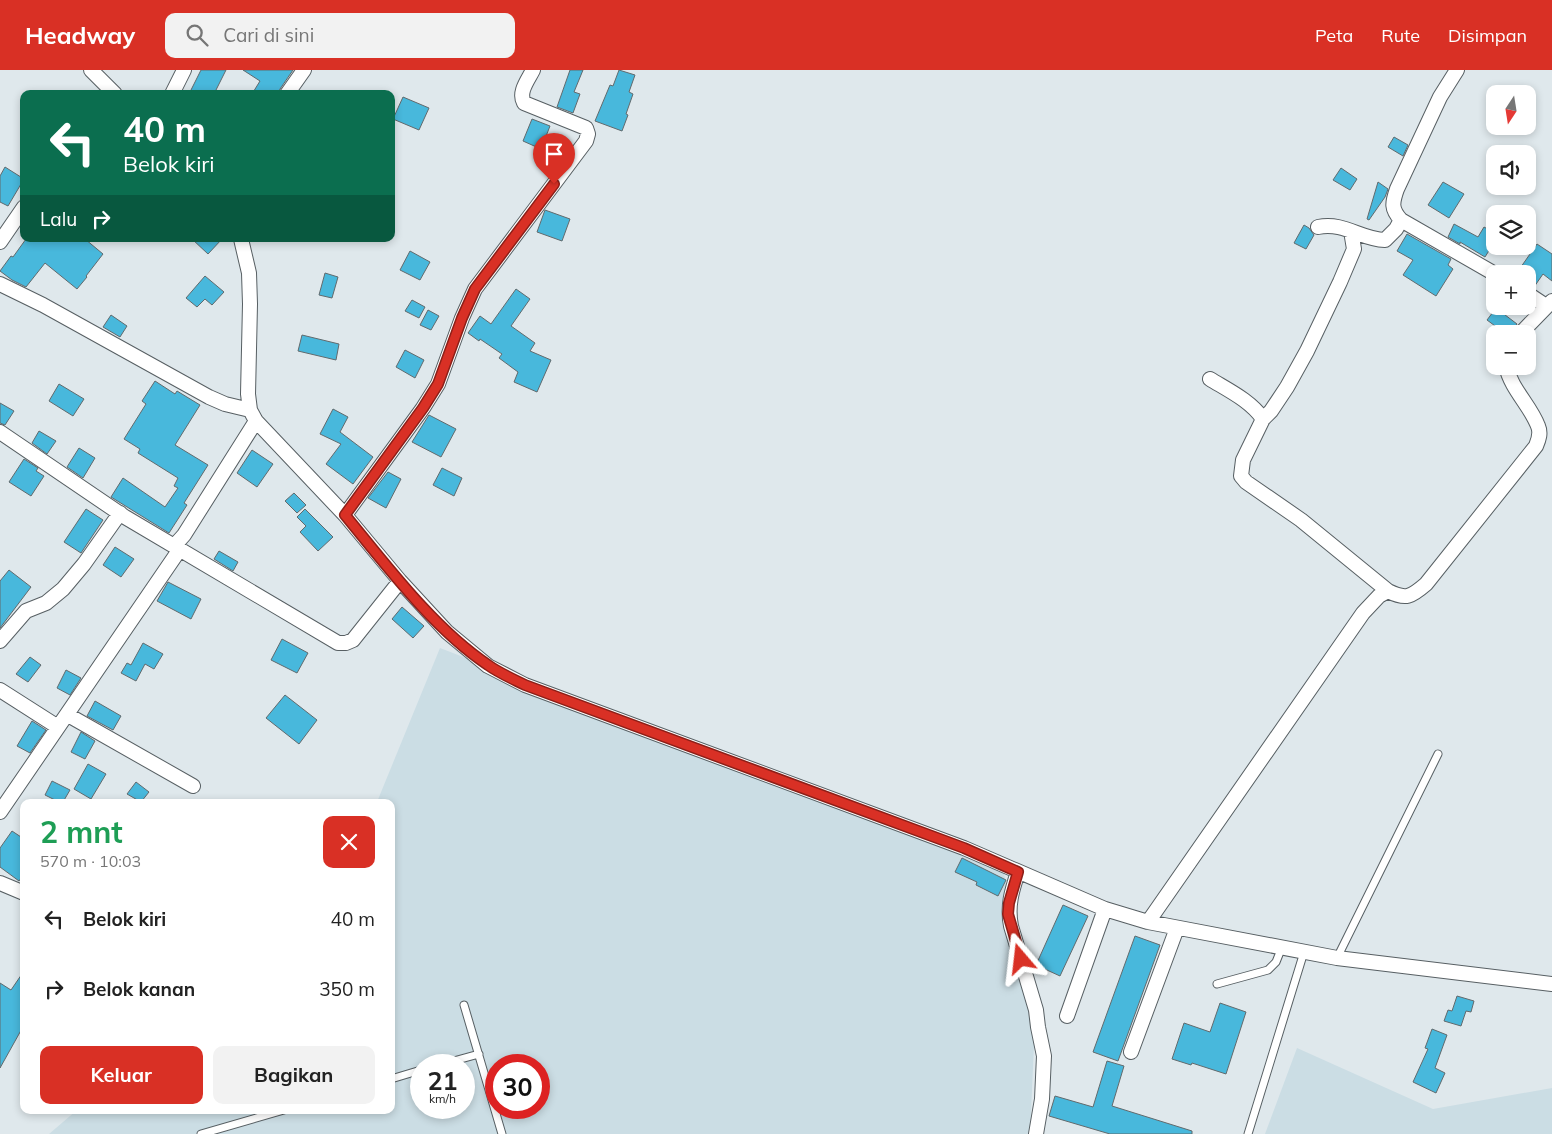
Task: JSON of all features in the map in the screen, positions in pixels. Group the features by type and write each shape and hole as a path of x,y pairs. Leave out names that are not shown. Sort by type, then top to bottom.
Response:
{"street":[{"path":"91,70 106,90"},
{"path":"174,90 184,70"},
{"path":"290,90 304,70"},
{"path":"345,515 423,408 438,384 462,318 475,289 586,141 588,134 586,128 524,103 521,98 522,92 533,70"},
{"path":"1457,70 1440,97 1396,189 1392,204 1393,210 1401,220 1486,269"},
{"path":"0,242 20,213"},
{"path":"1318,227 1338,226 1376,240 1385,240 1401,220"},
{"path":"1351,230 1354,249 1340,282 1307,351 1287,387 1271,411 1263,419 1246,454 1241,468 1241,476 1246,482 1301,520 1388,591 1399,596 1411,596 1426,584 1536,446 1540,437 1538,427 1508,375"},
{"path":"0,812 68,715 178,547 253,415 248,394 250,357 249,281 242,242"},
{"path":"0,284 43,305 208,397 253,415 345,515 400,581 447,632 488,666 525,685 964,848 1104,909 1148,922 1337,958 1552,984"},
{"path":"1529,325 1549,304 1536,298"},
{"path":"1210,379 1242,400 1263,419"},
{"path":"2,436 120,513 338,643 346,643 353,640 400,581"},
{"path":"0,642 26,611 46,603 63,589 84,564 120,513"},
{"path":"1148,922 1363,613 1379,596 1388,591"},
{"path":"0,690 58,727"},
{"path":"68,715 193,786"},
{"path":"1018,872 1009,903 1008,914 1036,1010 1044,1056 1042,1099 1036,1134"},
{"path":"0,883 20,892"},
{"path":"1067,1016 1104,909"},
{"path":"1131,1052 1177,928"}],"lane":[{"path":"1337,958 1438,754"},
{"path":"1217,984 1268,970 1276,962 1282,947"},
{"path":"1248,1134 1304,952"},
{"path":"464,1004 502,1134"},
{"path":"395,1078 410,1073"},
{"path":"201,1134 270,1114"}],"shaded area":[{"path":"440,648 1002,864 1035,1024 1030,1134 49,1134 72,1114 395,1114 395,799 378,799"},
{"path":"1297,1048 1433,1109 1552,1088 1552,1134 1265,1134"}],"building":[{"path":"201,70 226,70 216,90 191,90"},
{"path":"243,70 293,70 280,90 254,90 260,81"},
{"path":"570,70 583,70 574,92 580,94 573,113 557,107"},
{"path":"619,70 635,75 629,92 633,94 622,131 595,121 610,85 613,86"},
{"path":"403,97 429,108 419,130 395,120 395,115"},
{"path":"532,119 550,126 541,149 523,141"},
{"path":"1394,137 1408,145 1403,156 1388,147"},
{"path":"547,144 566,151 553,170 538,164"},
{"path":"5,167 20,176 20,186 8,206 0,202 0,176"},
{"path":"1341,168 1357,179 1350,190 1333,180"},
{"path":"1378,182 1388,189 1385,197 1369,220 1367,219"},
{"path":"1443,182 1464,194 1449,218 1428,205"},
{"path":"545,210 570,219 562,241 537,232"},
{"path":"1454,224 1478,237 1484,227 1486,228 1486,255 1485,257 1448,237"},
{"path":"1304,225 1314,235 1306,249 1294,243"},
{"path":"1407,234 1451,259 1448,265 1453,269 1436,296 1403,275 1413,260 1397,251"},
{"path":"24,242 89,242 103,254 77,289 45,263 26,287 12,280 0,271 11,256 13,257"},
{"path":"195,242 219,242 208,254"},
{"path":"1537,244 1552,254 1552,281 1543,274 1536,284 1536,265 1522,265 1529,255 1536,255"},
{"path":"410,251 430,262 420,280 400,270"},
{"path":"325,273 338,277 332,298 319,295"},
{"path":"205,276 224,292 212,305 205,299 197,307 186,298"},
{"path":"516,289 530,299 511,326 535,343 530,351 551,360 537,392 514,382 518,372 499,358 502,354 468,333 480,316 491,324"},
{"path":"412,300 425,307 419,318 405,311"},
{"path":"428,310 439,316 431,330 420,325"},
{"path":"111,315 127,326 120,337 103,327"},
{"path":"1491,315 1505,315 1517,324 1494,325 1487,320"},
{"path":"302,335 339,344 336,360 298,351"},
{"path":"405,350 424,360 415,378 396,367"},
{"path":"155,381 175,394 177,391 200,405 175,445 208,465 184,503 187,505 169,533 111,497 123,478 165,507 178,488 174,486 178,478 138,453 140,449 124,439 146,404 142,401"},
{"path":"59,384 84,399 73,416 49,401"},
{"path":"0,403 14,411 5,425 0,423"},
{"path":"333,409 348,417 340,432 373,457 353,484 326,464 341,444 320,434"},
{"path":"429,415 456,429 441,457 412,442"},
{"path":"39,431 56,441 47,454 32,443"},
{"path":"79,448 95,458 83,478 67,467"},
{"path":"252,450 273,464 257,487 237,473"},
{"path":"24,459 38,468 36,471 44,476 31,496 9,482"},
{"path":"442,468 462,478 454,496 433,485"},
{"path":"388,472 401,479 386,508 368,498"},
{"path":"294,493 306,505 297,513 285,501"},
{"path":"86,509 103,520 81,553 64,542"},
{"path":"305,509 333,537 318,551 300,532 306,526 297,517"},
{"path":"115,547 134,559 121,577 103,565"},
{"path":"219,551 238,562 233,571 214,559"},
{"path":"9,570 31,587 0,628 0,581"},
{"path":"168,582 201,599 191,619 157,601"},
{"path":"402,607 424,626 413,638 392,619"},
{"path":"282,639 308,653 297,673 271,660"},
{"path":"143,643 163,654 154,669 145,664 136,681 121,673 127,663 131,665"},
{"path":"30,657 41,665 28,682 16,674"},
{"path":"66,670 81,678 70,695 57,688"},
{"path":"285,695 317,720 299,744 266,718"},
{"path":"95,701 121,716 113,730 87,716"},
{"path":"32,721 46,730 30,753 17,746"},
{"path":"81,732 95,741 85,759 71,752"},
{"path":"88,764 106,774 91,799 74,789"},
{"path":"52,781 70,790 65,799 53,799 45,795"},
{"path":"136,782 149,792 143,799 136,799 127,794"},
{"path":"12,831 20,836 19,881 0,867 0,848"},
{"path":"962,858 1006,880 998,896 976,885 977,882 955,872"},
{"path":"1063,905 1088,916 1060,976 1036,965"},
{"path":"1135,936 1160,945 1118,1061 1093,1052"},
{"path":"20,977 20,1032 0,1068 0,983 11,990"},
{"path":"1457,996 1474,1001 1471,1012 1466,1011 1461,1026 1444,1021 1448,1010 1452,1011"},
{"path":"1220,1003 1246,1012 1226,1074 1172,1059 1184,1023 1210,1032"},
{"path":"1432,1029 1447,1035 1435,1068 1445,1073 1436,1093 1413,1082 1428,1049 1425,1048"},
{"path":"1107,1061 1124,1066 1112,1106 1192,1131 1192,1134 1110,1134 1049,1116 1055,1096 1093,1107"}],"route":[{"path":"554,184 475,289 462,318 438,384 423,408 345,515 400,581 447,632 488,666 525,685 964,848 1018,872 1009,903 1008,914 1021,959"}]}
